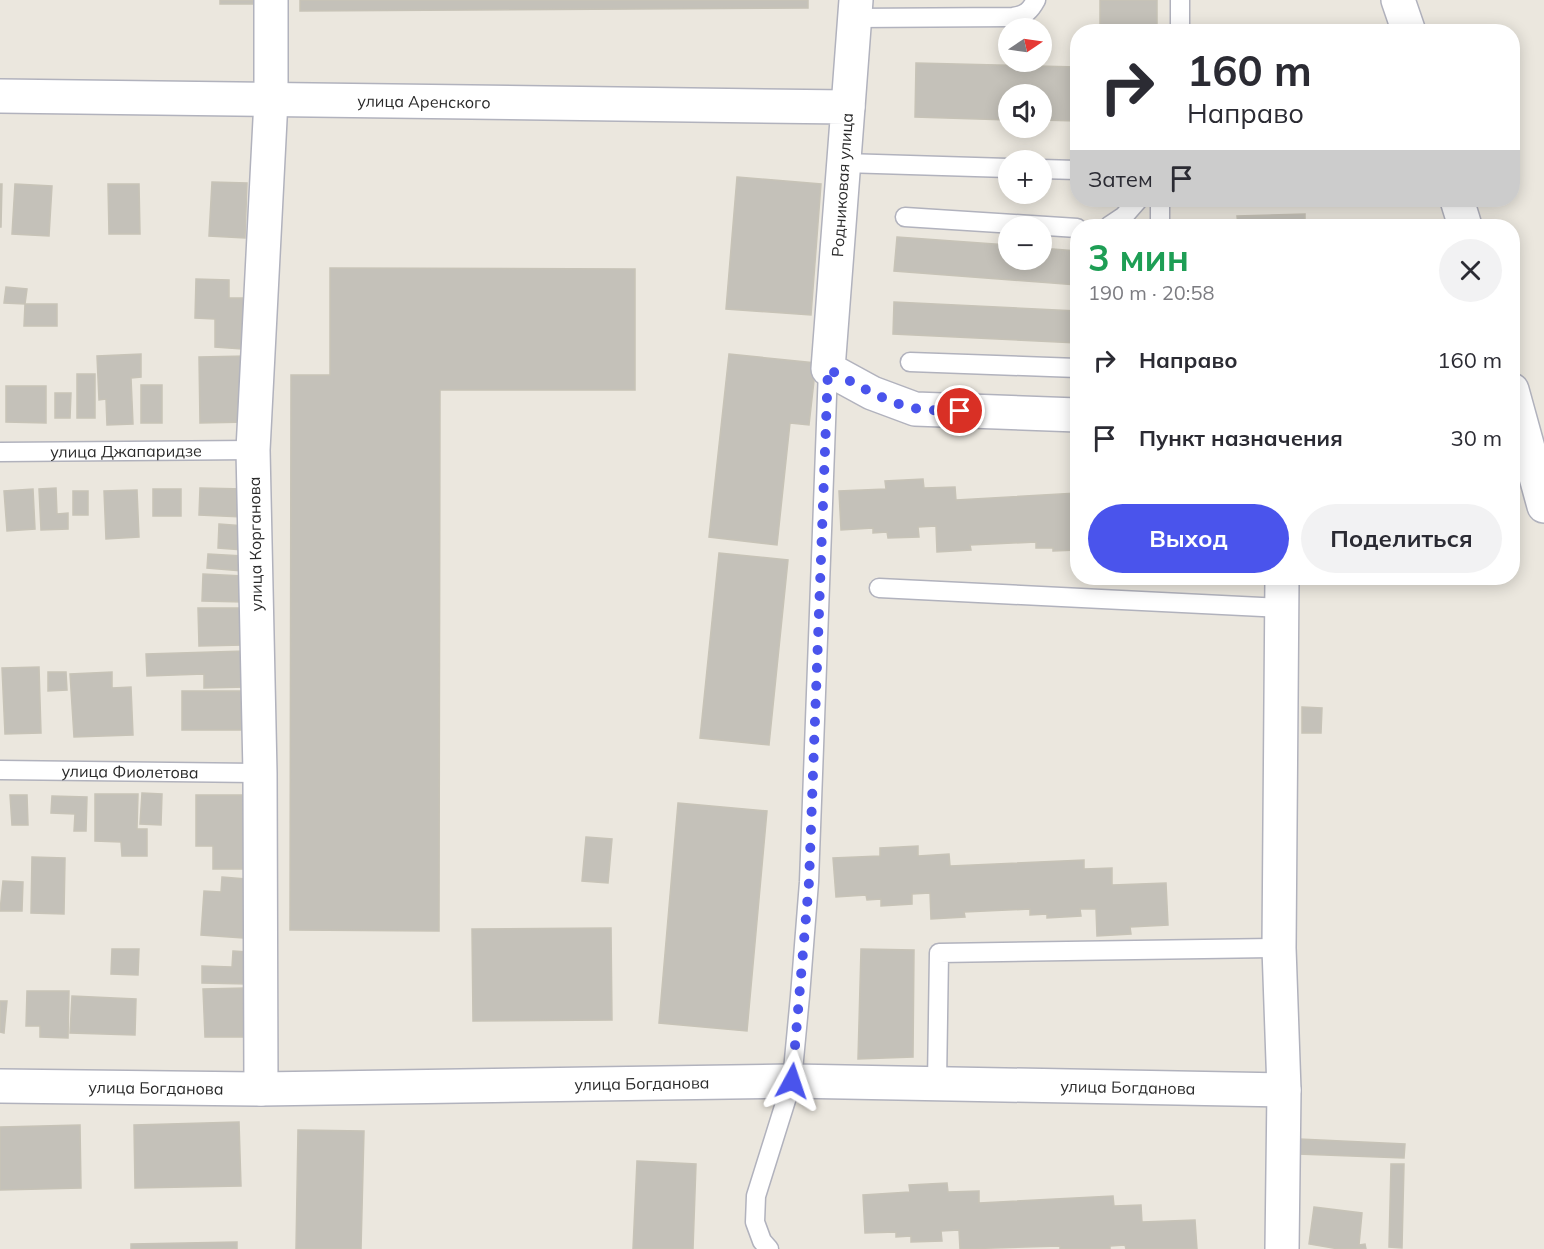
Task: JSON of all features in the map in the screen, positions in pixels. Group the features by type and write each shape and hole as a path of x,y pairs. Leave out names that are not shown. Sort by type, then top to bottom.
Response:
{"street":[{"name":"улица Корганова","path":"261,1089 260,773 253,450 271,100 272,0"},
{"path":"1398,0 1406,24"},
{"name":"Родниковая улица","path":"828,369 855,9"},
{"name":"улица Аренского","path":"0,96 848,107"},
{"path":"828,369 872,393 915,409 1070,415"},
{"path":"1520,419 1544,506"},
{"path":"1282,1249 1284,1090 1279,948 1283,592"},
{"name":"улица Богданова","path":"0,1086 261,1089 792,1081 1284,1090"}],"lane":[{"path":"855,9 1013,17 1024,16 1036,0"},
{"path":"1180,0 1180,24"},
{"path":"844,163 998,168"},
{"path":"1052,169 1070,170"},
{"path":"1120,219 1132,207"},
{"path":"904,217 1070,228"},
{"path":"910,362 1070,368"},
{"path":"765,1248 755,1222 756,1196 792,1081 809,882 828,369"},
{"name":"улица Джапаридзе","path":"0,452 253,450"},
{"path":"879,588 1283,592"},
{"name":"улица Фиолетова","path":"0,770 260,773"},
{"path":"937,1083 939,953 1279,948"}],"building":[{"path":"220,0 254,0 254,4 220,4"},
{"path":"300,0 808,0 808,8 300,11"},
{"path":"1100,0 1157,0 1157,24 1100,24"},
{"path":"916,63 998,65 998,72 1052,72 1052,66 1070,67 1070,121 1052,120 1052,84 998,84 998,120 915,117"},
{"path":"737,177 821,184 811,315 726,309"},
{"path":"212,182 247,183 245,238 209,236"},
{"path":"0,184 2,184 1,227 0,227"},
{"path":"15,184 52,186 49,236 12,234"},
{"path":"108,184 139,184 140,234 109,234"},
{"path":"1305,214 1305,219 1237,219 1237,216"},
{"path":"897,237 998,244 998,270 1052,270 1052,249 1070,250 1070,284 894,271"},
{"path":"330,268 635,269 635,390 440,390 439,931 290,930 291,375 330,375"},
{"path":"196,279 229,280 229,298 244,298 242,349 215,347 215,319 195,318"},
{"path":"6,287 27,289 25,304 4,303"},
{"path":"894,302 1070,311 1070,343 893,334"},
{"path":"25,304 57,304 57,326 24,326"},
{"path":"141,354 141,377 131,378 133,424 107,425 106,399 99,400 97,356"},
{"path":"729,354 816,363 809,425 790,423 777,545 709,537"},
{"path":"247,356 248,422 200,423 199,357"},
{"path":"77,374 95,374 95,418 77,418"},
{"path":"141,385 162,385 162,423 141,423"},
{"path":"6,386 46,386 46,423 6,422"},
{"path":"55,393 71,393 70,418 55,418"},
{"path":"923,479 924,488 955,487 956,500 1070,493 1070,550 1053,551 1053,548 1036,548 1036,542 970,545 971,550 937,552 936,526 918,527 919,537 888,538 887,532 873,533 873,528 841,530 839,491 886,489 885,481"},
{"path":"56,488 57,514 68,513 68,529 41,530 39,489"},
{"path":"200,488 244,489 243,517 199,515"},
{"path":"33,489 35,529 7,531 4,491"},
{"path":"153,489 181,489 181,516 153,516"},
{"path":"137,490 139,537 106,539 104,491"},
{"path":"73,491 88,491 88,515 73,515"},
{"path":"219,524 245,526 243,550 218,548"},
{"path":"719,553 788,560 769,745 700,738"},
{"path":"208,554 243,556 242,571 207,568"},
{"path":"203,574 243,576 243,602 202,601"},
{"path":"198,608 242,608 243,645 199,646"},
{"path":"245,651 246,687 204,688 204,674 147,676 146,654"},
{"path":"39,667 41,733 5,734 2,668"},
{"path":"48,672 66,672 67,690 48,691"},
{"path":"112,672 112,688 131,687 133,735 74,737 70,674"},
{"path":"182,691 243,691 244,730 182,730"},
{"path":"1302,707 1322,708 1321,733 1302,733"},
{"path":"142,793 162,794 161,825 140,824"},
{"path":"95,794 138,794 137,829 147,829 147,856 122,856 121,842 95,841"},
{"path":"10,795 27,795 28,825 12,825"},
{"path":"196,795 244,795 243,869 213,869 213,846 196,846"},
{"path":"52,796 87,797 86,831 74,831 75,814 51,813"},
{"path":"678,803 767,811 747,1031 659,1023"},
{"path":"586,837 612,839 608,883 582,881"},
{"path":"918,846 918,856 949,854 950,866 1084,860 1084,869 1112,868 1112,885 1166,883 1168,925 1130,927 1131,934 1097,936 1096,909 1080,909 1081,916 1047,918 1047,914 1030,915 1030,909 964,912 965,917 931,919 930,893 912,894 912,904 881,906 881,899 867,900 866,895 836,897 833,858 880,856 880,848"},
{"path":"32,857 65,858 64,914 31,913"},
{"path":"222,877 246,879 243,938 201,935 204,891 221,892"},
{"path":"3,881 23,882 22,911 0,911"},
{"path":"611,928 612,1020 473,1021 472,929"},
{"path":"112,949 139,949 138,975 111,974"},
{"path":"861,949 914,950 913,1057 858,1059"},
{"path":"233,951 248,952 247,984 202,983 202,966 232,967"},
{"path":"245,988 247,1037 205,1037 203,989"},
{"path":"27,991 69,991 68,1038 40,1037 40,1026 26,1026"},
{"path":"72,996 136,999 135,1035 70,1033"},
{"path":"0,1001 7,1001 4,1033 0,1032"},
{"path":"239,1122 241,1186 135,1188 134,1125"},
{"path":"80,1125 81,1188 0,1190 0,1127"},
{"path":"298,1130 364,1131 361,1249 296,1249"},
{"path":"1299,1139 1405,1144 1404,1158 1298,1154"},
{"path":"637,1161 696,1164 693,1249 633,1249"},
{"path":"1391,1164 1404,1164 1402,1248 1389,1247"},
{"path":"947,1183 948,1192 979,1191 979,1203 1113,1196 1114,1206 1141,1205 1142,1222 1195,1220 1197,1249 1126,1249 1125,1245 1110,1246 1110,1249 1060,1249 1060,1246 960,1249 959,1230 941,1231 942,1241 911,1242 911,1236 896,1237 896,1232 865,1233 863,1195 910,1192 909,1185"},
{"path":"1314,1207 1362,1213 1359,1245 1365,1244 1366,1249 1339,1249 1309,1244"},
{"path":"237,1242 237,1249 131,1249 131,1244"}],"route":[{"path":"792,1081 809,882 828,369 872,393 915,409 960,411"}]}
